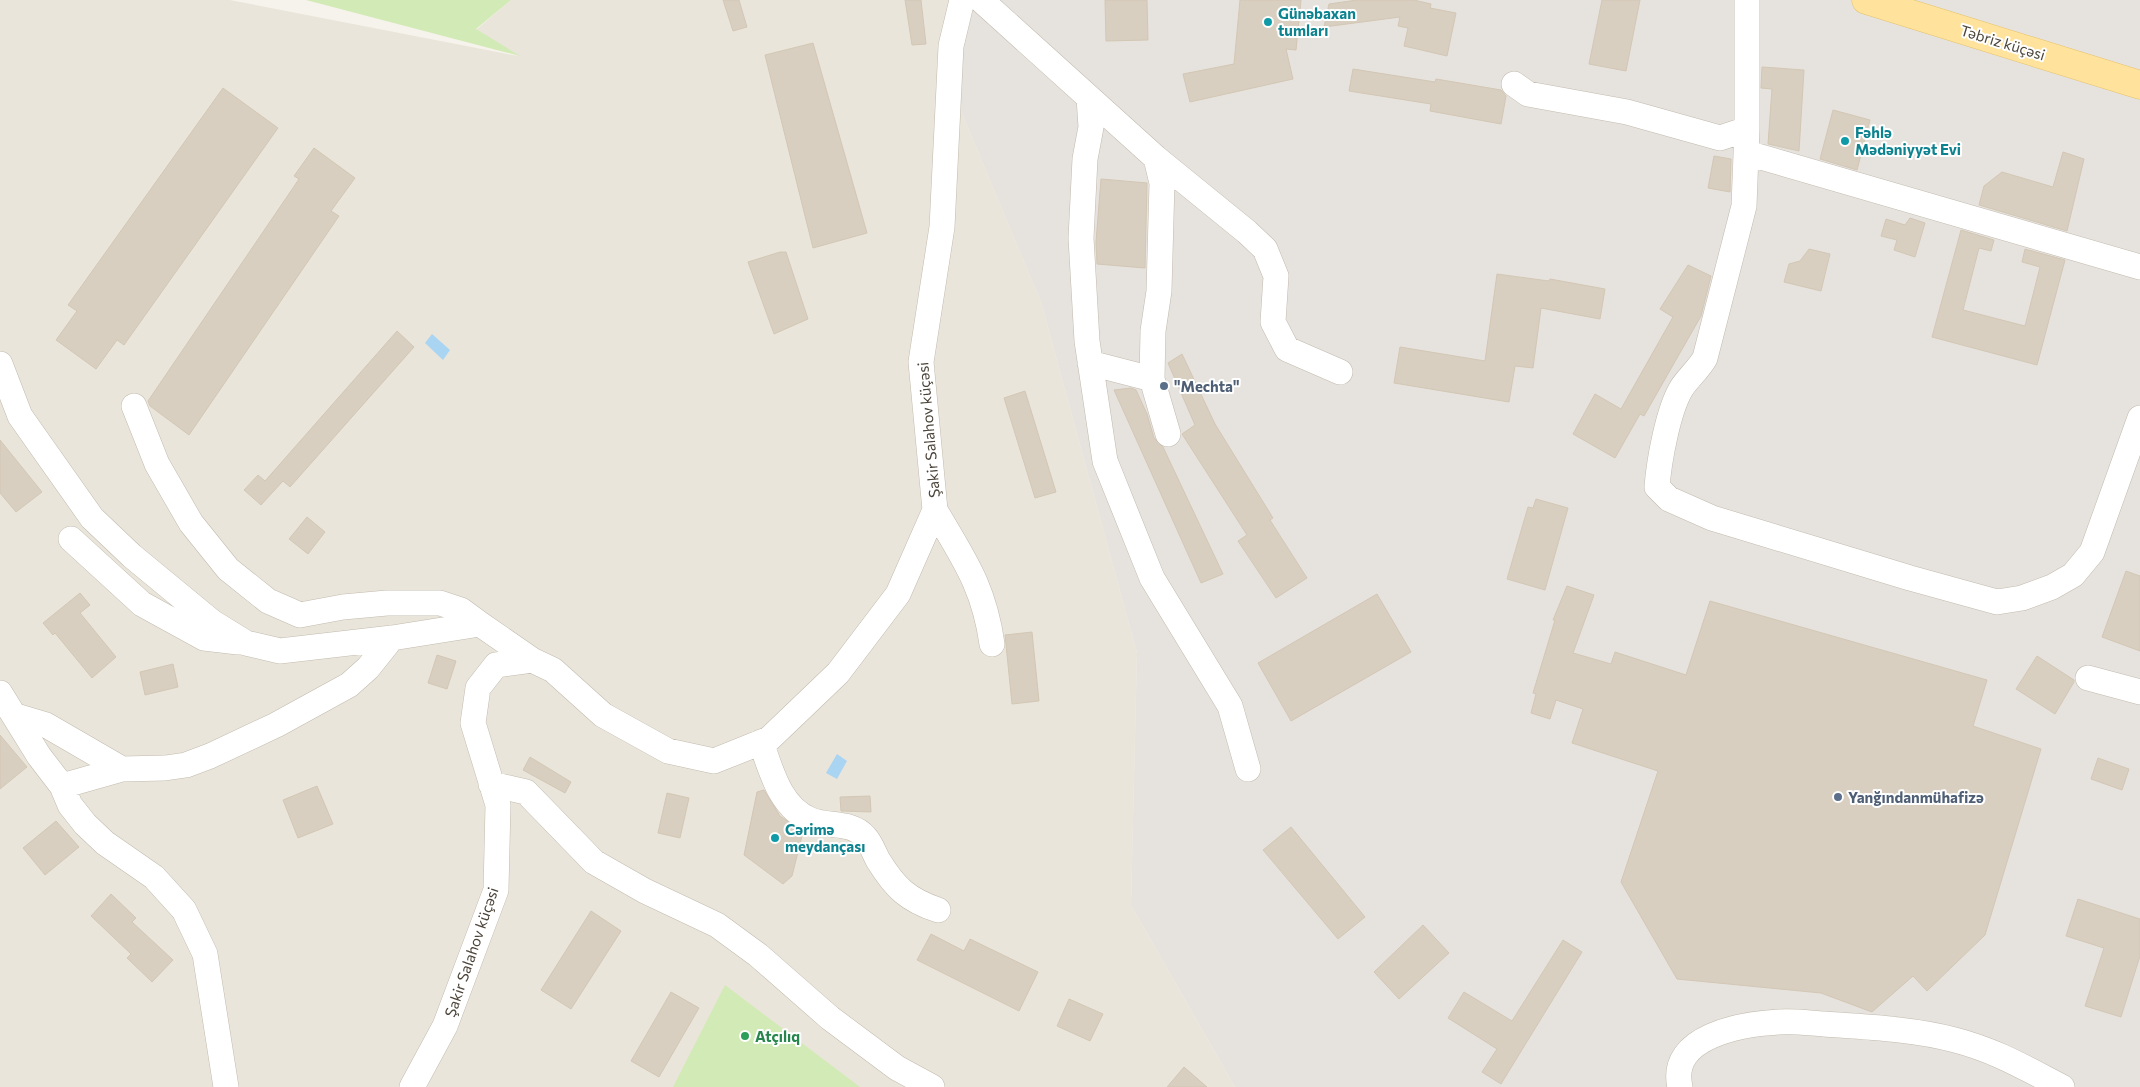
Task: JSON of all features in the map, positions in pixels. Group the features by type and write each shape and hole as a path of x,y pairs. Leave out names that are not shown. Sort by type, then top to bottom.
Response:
{"main road":[{"name":"Təbriz küçəsi","path":"1866,0 2140,85"}],"street":[{"name":"Şakir Salahov küçəsi","path":"412,1087 445,1026 496,890 498,805 473,723 478,688 496,665 532,660 553,670 603,715 668,751 714,761 770,739 838,673 898,594 934,510 921,362 942,226 951,46 962,0"},
{"path":"982,0 1156,158 1247,232 1265,249 1276,276 1273,322 1287,349 1340,372"},
{"path":"1746,0 1747,141 1744,206 1717,318 1705,358 1696,373 1681,388 1658,466 1657,487 1669,499 1712,518 1910,578 1997,602 2022,598 2052,587 2073,575 2092,552 2140,418"},
{"path":"1514,84 1528,94 1627,112 1720,138 1747,141 2140,267"},
{"path":"1089,98 1091,127 1084,159 1081,238 1090,363 1105,461 1152,578 1230,706 1248,769"},
{"path":"1156,158 1162,182 1158,291 1153,330 1152,379 1168,434"},
{"path":"1090,363 1152,379"},
{"path":"0,364 20,416 92,518 132,556 212,622 246,643"},
{"path":"134,406 157,464 192,523 228,569 268,601 300,615 369,605 440,603 461,610 532,660"},
{"path":"934,510 975,578 987,614 992,644"},
{"path":"71,539 142,604 204,638 246,643 280,650 392,638 480,624"},
{"path":"62,786 122,769 142,770 186,765 210,756 349,685 368,668 392,638"},
{"path":"2088,678 2140,692"},
{"path":"0,693 39,756 62,786 70,805 85,824 105,843 154,877 184,910 205,954 226,1087"},
{"path":"16,716 46,725 122,769"},
{"path":"760,742 775,782 786,801 811,820 845,826 865,836 892,880 914,902 938,910"},
{"path":"491,784 526,792 594,862 645,891 717,925 758,956 830,1018 897,1068 932,1087"},
{"path":"1680,1087 1678,1076 1680,1066 1684,1055 1694,1046 1726,1030 1779,1022 1898,1030 1953,1039 1989,1050 2022,1064 2062,1087"}],"shaded area":[{"path":"0,0 230,0 518,56 476,30 511,0 979,0 938,56 1041,302 1137,653 1131,905 1235,1087 0,1087"},
{"path":"979,0 2140,0 2140,1087 1235,1087 1131,905 1137,653 1041,302 938,56"}],"green space":[{"path":"306,0 511,0 476,29 520,56"},
{"name":"Atçılıq","path":"725,985 860,1087 673,1087"}],"water":[{"path":"432,334 450,350 443,360 425,343"},
{"path":"837,754 847,761 837,779 826,773"}],"building":[{"path":"723,0 739,0 747,27 733,31"},
{"path":"905,0 921,0 926,44 912,45"},
{"path":"1105,0 1147,0 1148,40 1106,41"},
{"path":"1240,0 1301,0 1296,50 1286,49 1293,79 1190,102 1183,74 1234,64"},
{"path":"1357,0 1414,0 1431,4 1430,8 1456,13 1447,56 1404,46 1408,28 1398,26 1400,17 1324,27 1329,4"},
{"path":"1602,0 1640,0 1626,71 1589,64"},
{"path":"813,43 867,233 813,248 765,55"},
{"path":"1762,67 1804,70 1799,151 1768,144 1772,89 1761,88"},
{"path":"1353,69 1435,82 1436,79 1501,90 1506,96 1501,124 1430,111 1431,104 1349,91"},
{"path":"223,88 278,128 124,345 117,340 96,369 56,340 77,311 68,305"},
{"name":"Fəhlə Mədəniyyət Evi","path":"1833,110 1870,120 1857,170 1820,159"},
{"path":"314,148 355,178 331,211 339,216 189,435 150,406 148,401 299,179 294,176"},
{"path":"2063,152 2084,159 2067,231 1979,205 1984,186 2002,172 2053,187"},
{"path":"1714,156 1731,159 1730,192 1708,188"},
{"path":"1101,179 1147,183 1145,268 1097,264 1096,242"},
{"path":"1910,218 1925,223 1915,257 1894,250 1897,240 1881,236 1886,219 1905,225"},
{"path":"1961,230 1994,240 1991,251 1979,248 1963,310 2025,326 2040,267 2022,262 2025,249 2065,260 2037,365 1932,337"},
{"path":"1809,249 1830,254 1821,291 1784,282 1789,264 1800,261"},
{"path":"780,252 786,252 808,319 774,334 748,262"},
{"path":"1688,265 1711,276 1701,316 1644,416 1640,414 1615,458 1573,434 1595,394 1621,409 1673,317 1660,309"},
{"path":"1497,274 1549,281 1550,279 1605,289 1600,319 1541,308 1533,368 1515,366 1509,402 1394,383 1400,347 1485,361"},
{"path":"397,331 414,347 290,487 283,481 261,505 244,490 258,475 265,481"},
{"path":"1182,354 1215,424 1273,518 1270,520 1307,578 1276,598 1238,541 1247,535 1182,434 1195,425 1168,363"},
{"path":"1131,388 1136,390 1147,414 1154,438 1163,447 1223,574 1201,583 1114,390"},
{"path":"1025,391 1056,492 1035,498 1004,398"},
{"path":"0,440 42,492 16,512 0,493"},
{"path":"1536,499 1568,508 1545,590 1507,579 1528,507 1533,508"},
{"path":"307,517 325,532 308,554 289,539"},
{"path":"2126,571 2140,576 2140,651 2102,637"},
{"name":"Yanğındanmühafizə","path":"1567,586 1594,595 1573,653 1611,664 1615,652 1686,675 1710,601 1987,680 1973,726 2041,749 1985,935 1927,991 1913,976 1872,1012 1821,993 1677,979 1621,882 1658,771 1572,743 1583,709 1556,700 1550,719 1531,713 1536,694 1533,693 1555,620 1553,620"},
{"path":"80,593 90,605 80,613 116,657 92,678 55,633 53,635 43,623"},
{"path":"1377,594 1411,652 1291,721 1258,663"},
{"path":"1032,632 1039,701 1012,704 1005,635"},
{"path":"437,655 456,661 447,689 428,683"},
{"path":"2037,656 2074,680 2055,714 2016,689"},
{"path":"173,664 178,687 145,695 140,672"},
{"path":"0,735 27,767 0,789"},
{"path":"530,757 571,782 565,793 523,770"},
{"path":"2098,758 2129,769 2122,790 2091,779"},
{"path":"317,786 333,824 298,838 283,800"},
{"name":"Cərimə meydançası","path":"764,790 780,816 803,832 792,876 783,884 744,855 757,792"},
{"path":"667,793 689,798 680,838 658,833"},
{"path":"870,796 871,812 841,811 840,797"},
{"path":"56,821 79,847 45,875 23,848"},
{"path":"1291,827 1365,917 1338,939 1263,850"},
{"path":"111,894 136,918 132,922 173,960 152,982 127,958 131,954 91,916"},
{"path":"2078,899 2140,919 2140,956 2121,1017 2085,1006 2104,948 2066,936"},
{"path":"591,911 621,931 571,1009 541,990"},
{"path":"1423,925 1449,953 1399,999 1374,972"},
{"path":"931,934 964,951 970,939 1038,972 1019,1011 917,960"},
{"path":"1563,940 1582,952 1501,1084 1482,1072 1497,1049 1448,1018 1464,992 1512,1021"},
{"path":"671,992 699,1008 659,1077 631,1061"},
{"path":"1069,999 1103,1014 1090,1041 1057,1026"},
{"path":"1184,1067 1207,1087 1167,1087"}],"place":[{"name":"Günəbaxan tumları","path":"1268,22"},
{"name":"Fəhlə Mədəniyyət Evi","path":"1845,141"},
{"name":"\"Mechta\"","path":"1164,386"},
{"name":"Yanğındanmühafizə","path":"1838,797"},
{"name":"Cərimə meydançası","path":"775,838"},
{"name":"Atçılıq","path":"745,1036"}]}
